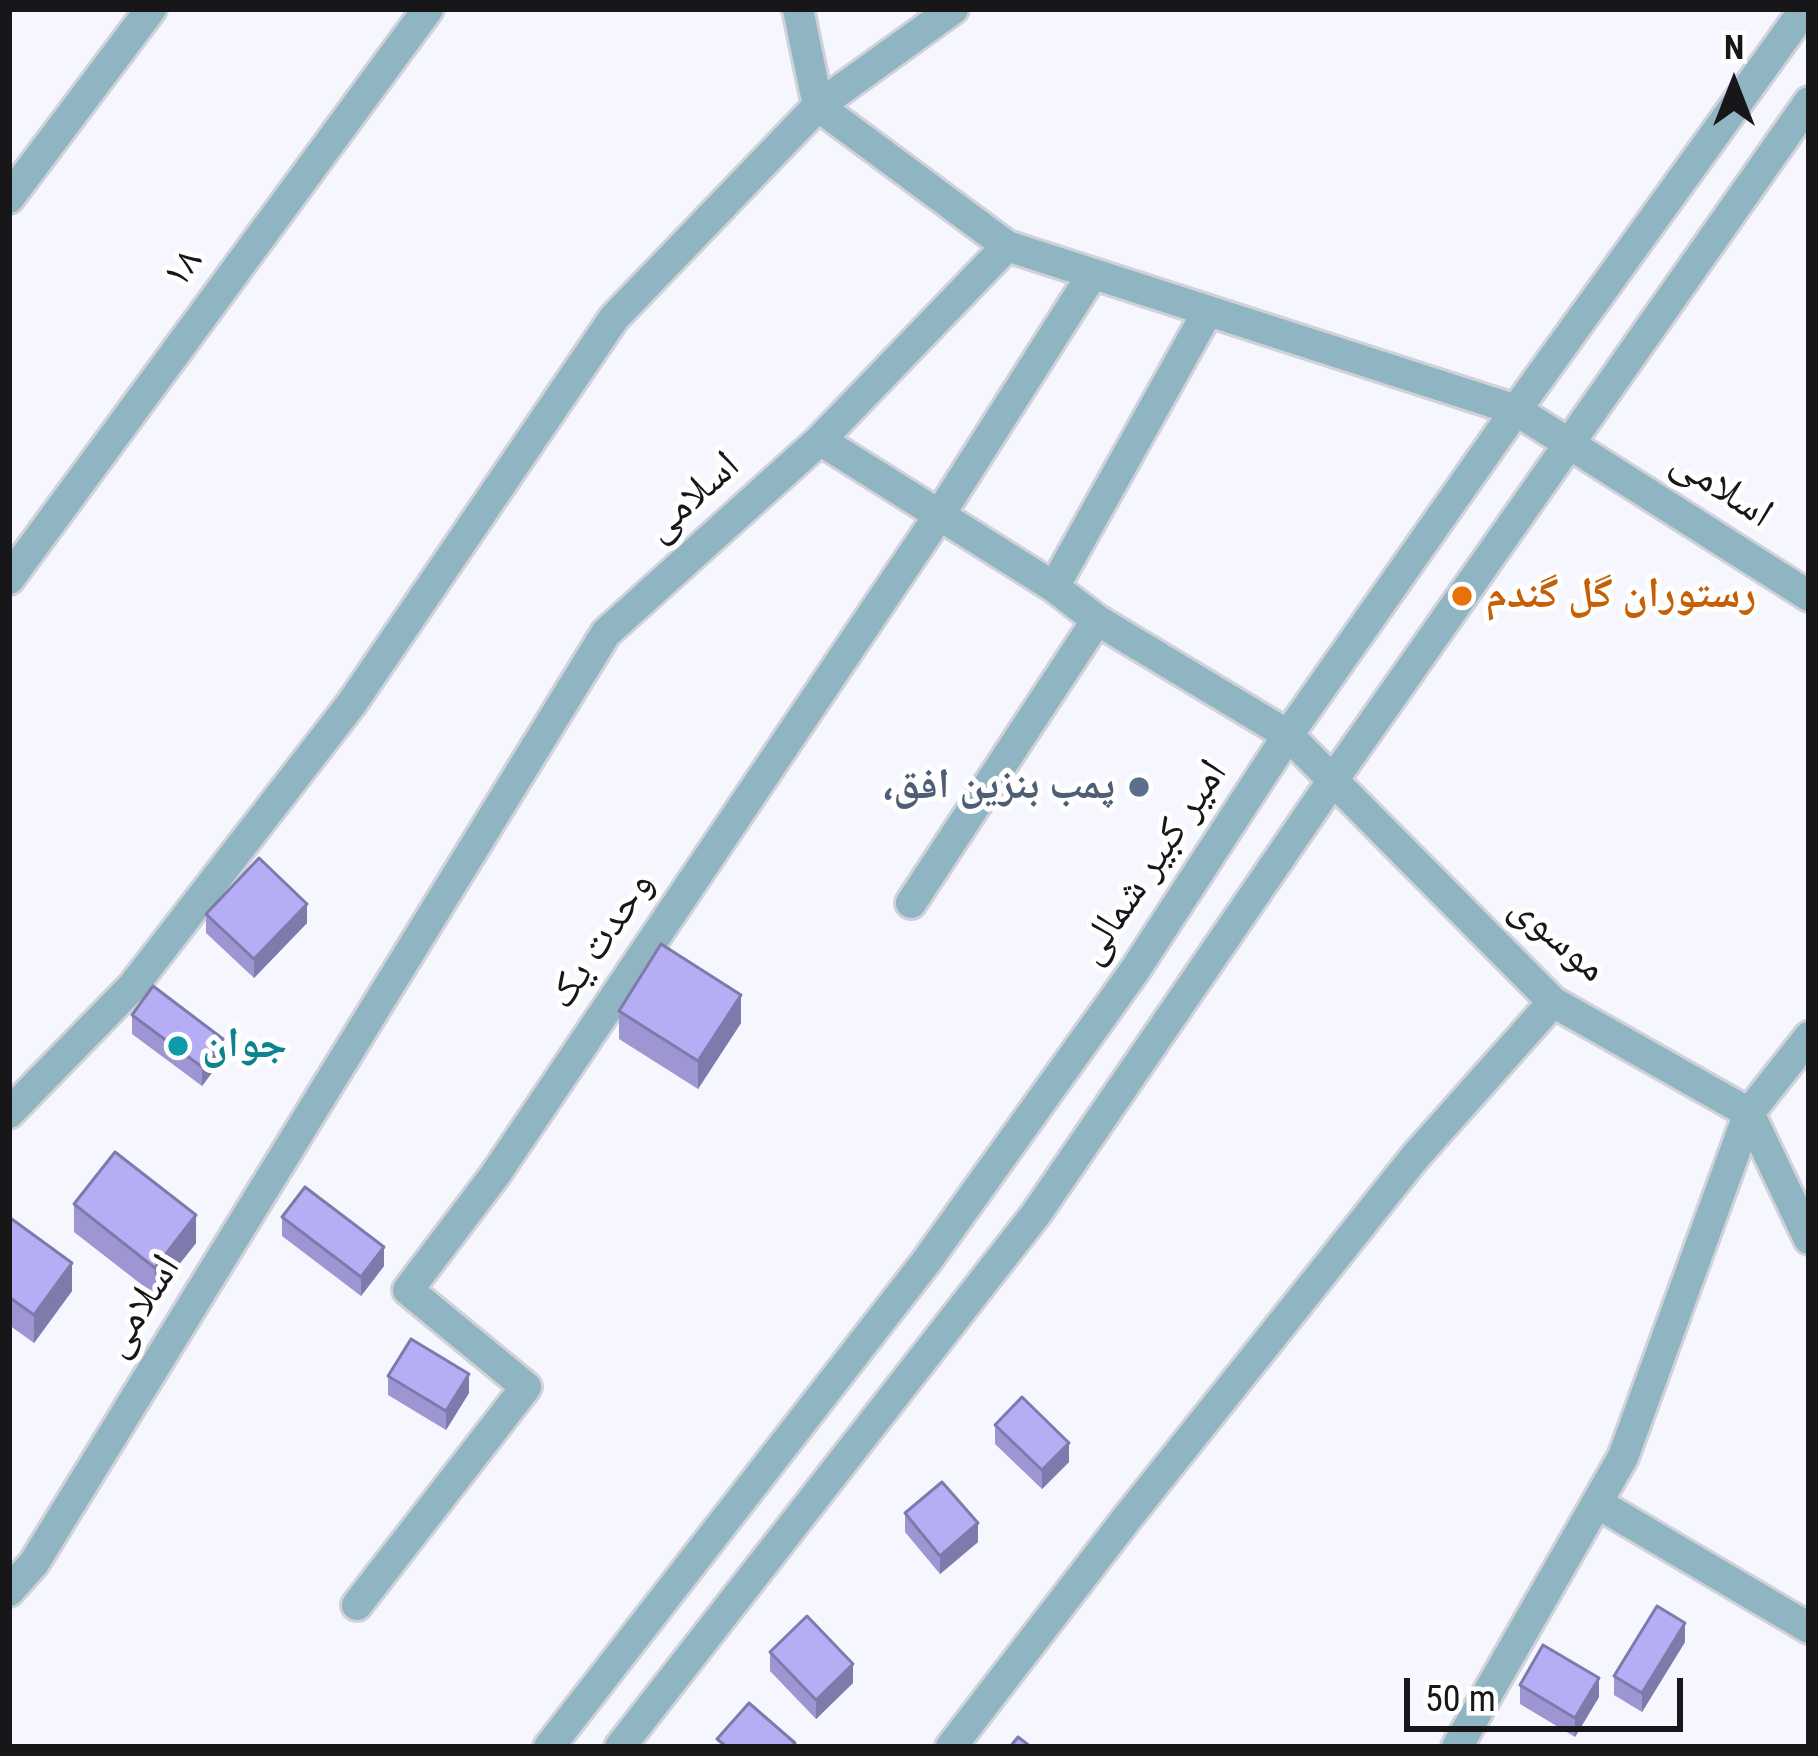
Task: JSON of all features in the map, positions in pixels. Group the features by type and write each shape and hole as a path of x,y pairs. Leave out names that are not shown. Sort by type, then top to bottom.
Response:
{"street":[{"path":"9,198 151,9"},
{"name":"۱۸","path":"9,579 428,9"},
{"path":"798,9 818,106 1007,246"},
{"path":"9,1113 133,986 352,703 614,318 818,106 953,9"},
{"name":"امیر کبیر شمالی","path":"549,1747 926,1262 1135,970 1288,735 1805,9"},
{"path":"620,1747 1036,1214 1333,780 1809,102"},
{"name":"اسلامی","path":"9,1591 34,1563 606,633 820,440 1007,246 1516,410 1809,596"},
{"name":"وحدت یک","path":"358,1605 526,1387 408,1290 495,1175 940,514 1092,275"},
{"path":"1054,587 1208,310"},
{"name":"موسوی","path":"820,440 1054,587 1097,620 1288,735 1553,1002 1749,1113"},
{"path":"910,902 1097,620"},
{"path":"951,1747 1142,1498 1415,1157 1553,1002"},
{"path":"1457,1747 1623,1457 1749,1113 1809,1036"},
{"path":"1749,1113 1809,1238"},
{"path":"1597,1503 1809,1628"}],"building":[{"path":"259,858 307,904 254,959 206,914"},
{"path":"661,944 741,995 698,1061 619,1011"},
{"path":"153,986 223,1039 202,1067 132,1015"},
{"path":"115,1152 196,1215 155,1268 74,1204"},
{"path":"305,1187 384,1247 361,1277 282,1217"},
{"path":"9,1217 72,1263 34,1315 9,1297"},
{"path":"411,1339 469,1374 446,1411 388,1376"},
{"path":"1022,1397 1069,1443 1042,1470 995,1425"},
{"path":"942,1482 978,1523 940,1556 905,1513"},
{"path":"1657,1606 1685,1623 1642,1693 1614,1676"},
{"path":"807,1616 853,1664 816,1700 770,1652"},
{"path":"1543,1645 1599,1678 1575,1718 1520,1685"},
{"path":"749,1703 795,1743 792,1747 727,1747 717,1739"},
{"path":"1018,1737 1031,1747 1010,1747"}],"place":[{"name":"رستوران گل‌ گندم","path":"1462,596"},
{"name":"،پمب بنزین افق","path":"1139,787"},
{"name":"جوان","path":"178,1046"}]}
